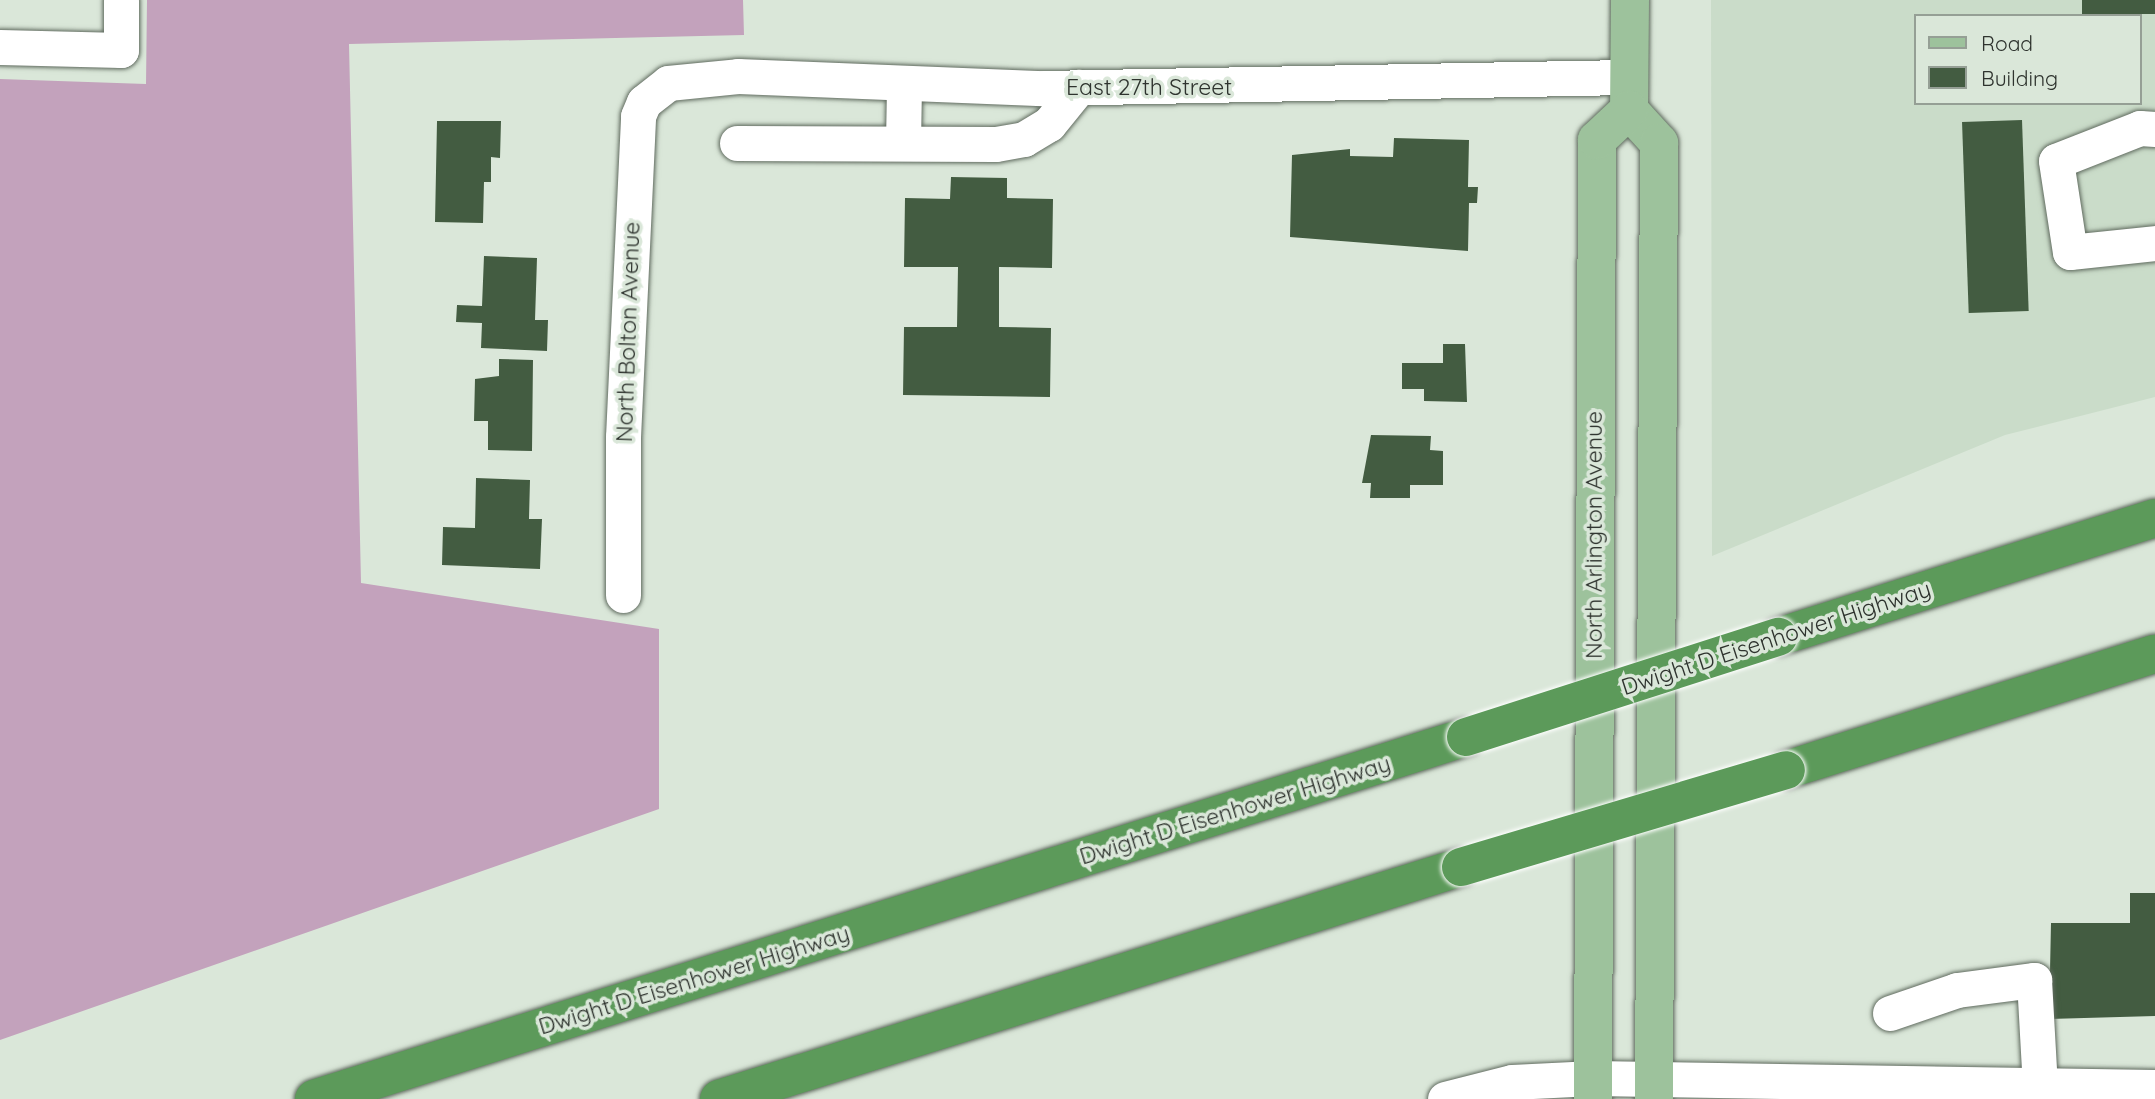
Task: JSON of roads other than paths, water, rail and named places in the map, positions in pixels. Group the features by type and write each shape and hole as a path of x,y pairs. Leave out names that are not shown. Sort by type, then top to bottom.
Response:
{"highway":[{"name":"Dwight D Eisenhower Highway","path":"314,1099 2155,519"},
{"path":"719,1099 2155,654"}],"main road":[{"path":"1630,0 1629,94 1659,143 1654,1089"},
{"name":"North Arlington Avenue","path":"1593,1089 1597,140 1629,94"}],"street":[{"path":"0,47 121,50 121,0"},
{"name":"East 27th Street","path":"668,83 738,76 1080,87 1629,94"},
{"name":"North Bolton Avenue","path":"623,595 623,437 638,116 644,102 668,83"},
{"path":"904,83 904,144"},
{"path":"737,143 904,144 1024,139 1049,124 1080,87"},
{"path":"2155,129 2140,128 2056,161 2070,252 2155,243"},
{"path":"1890,1013 1957,990 2034,980 2040,1087"},
{"path":"1445,1099 1513,1082 1593,1089 2155,1087"}]}
